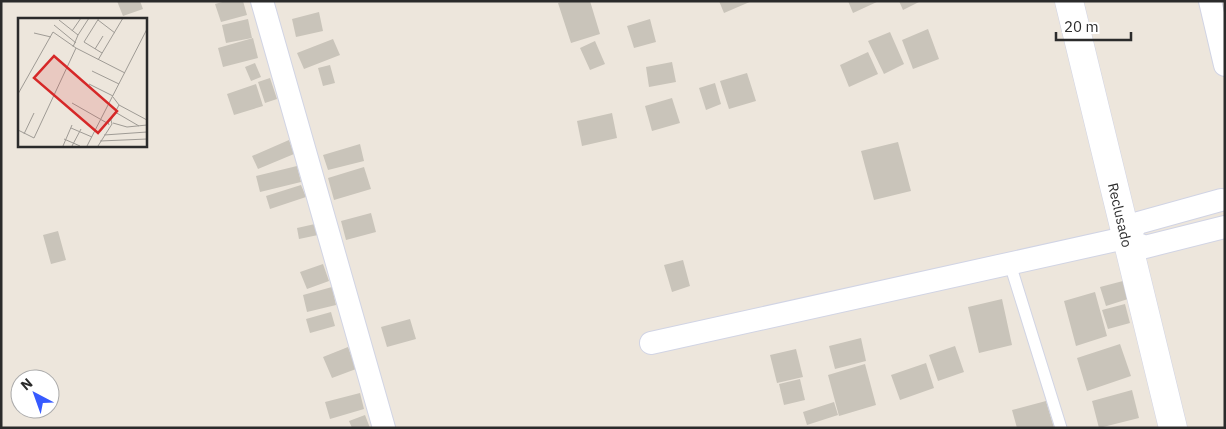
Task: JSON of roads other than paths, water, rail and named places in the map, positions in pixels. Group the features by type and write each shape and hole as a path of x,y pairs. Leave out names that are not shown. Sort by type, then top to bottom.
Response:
{"street":[{"path":"262,1 384,428"},
{"name":"Reclusado","path":"1069,1 1173,428"},
{"path":"1210,1 1221,34 1225,65"},
{"path":"1126,238 1138,223 1223,200"},
{"path":"650,343 1126,238 1145,247 1225,227"}],"lane":[{"path":"1010,264 1061,428"}]}
